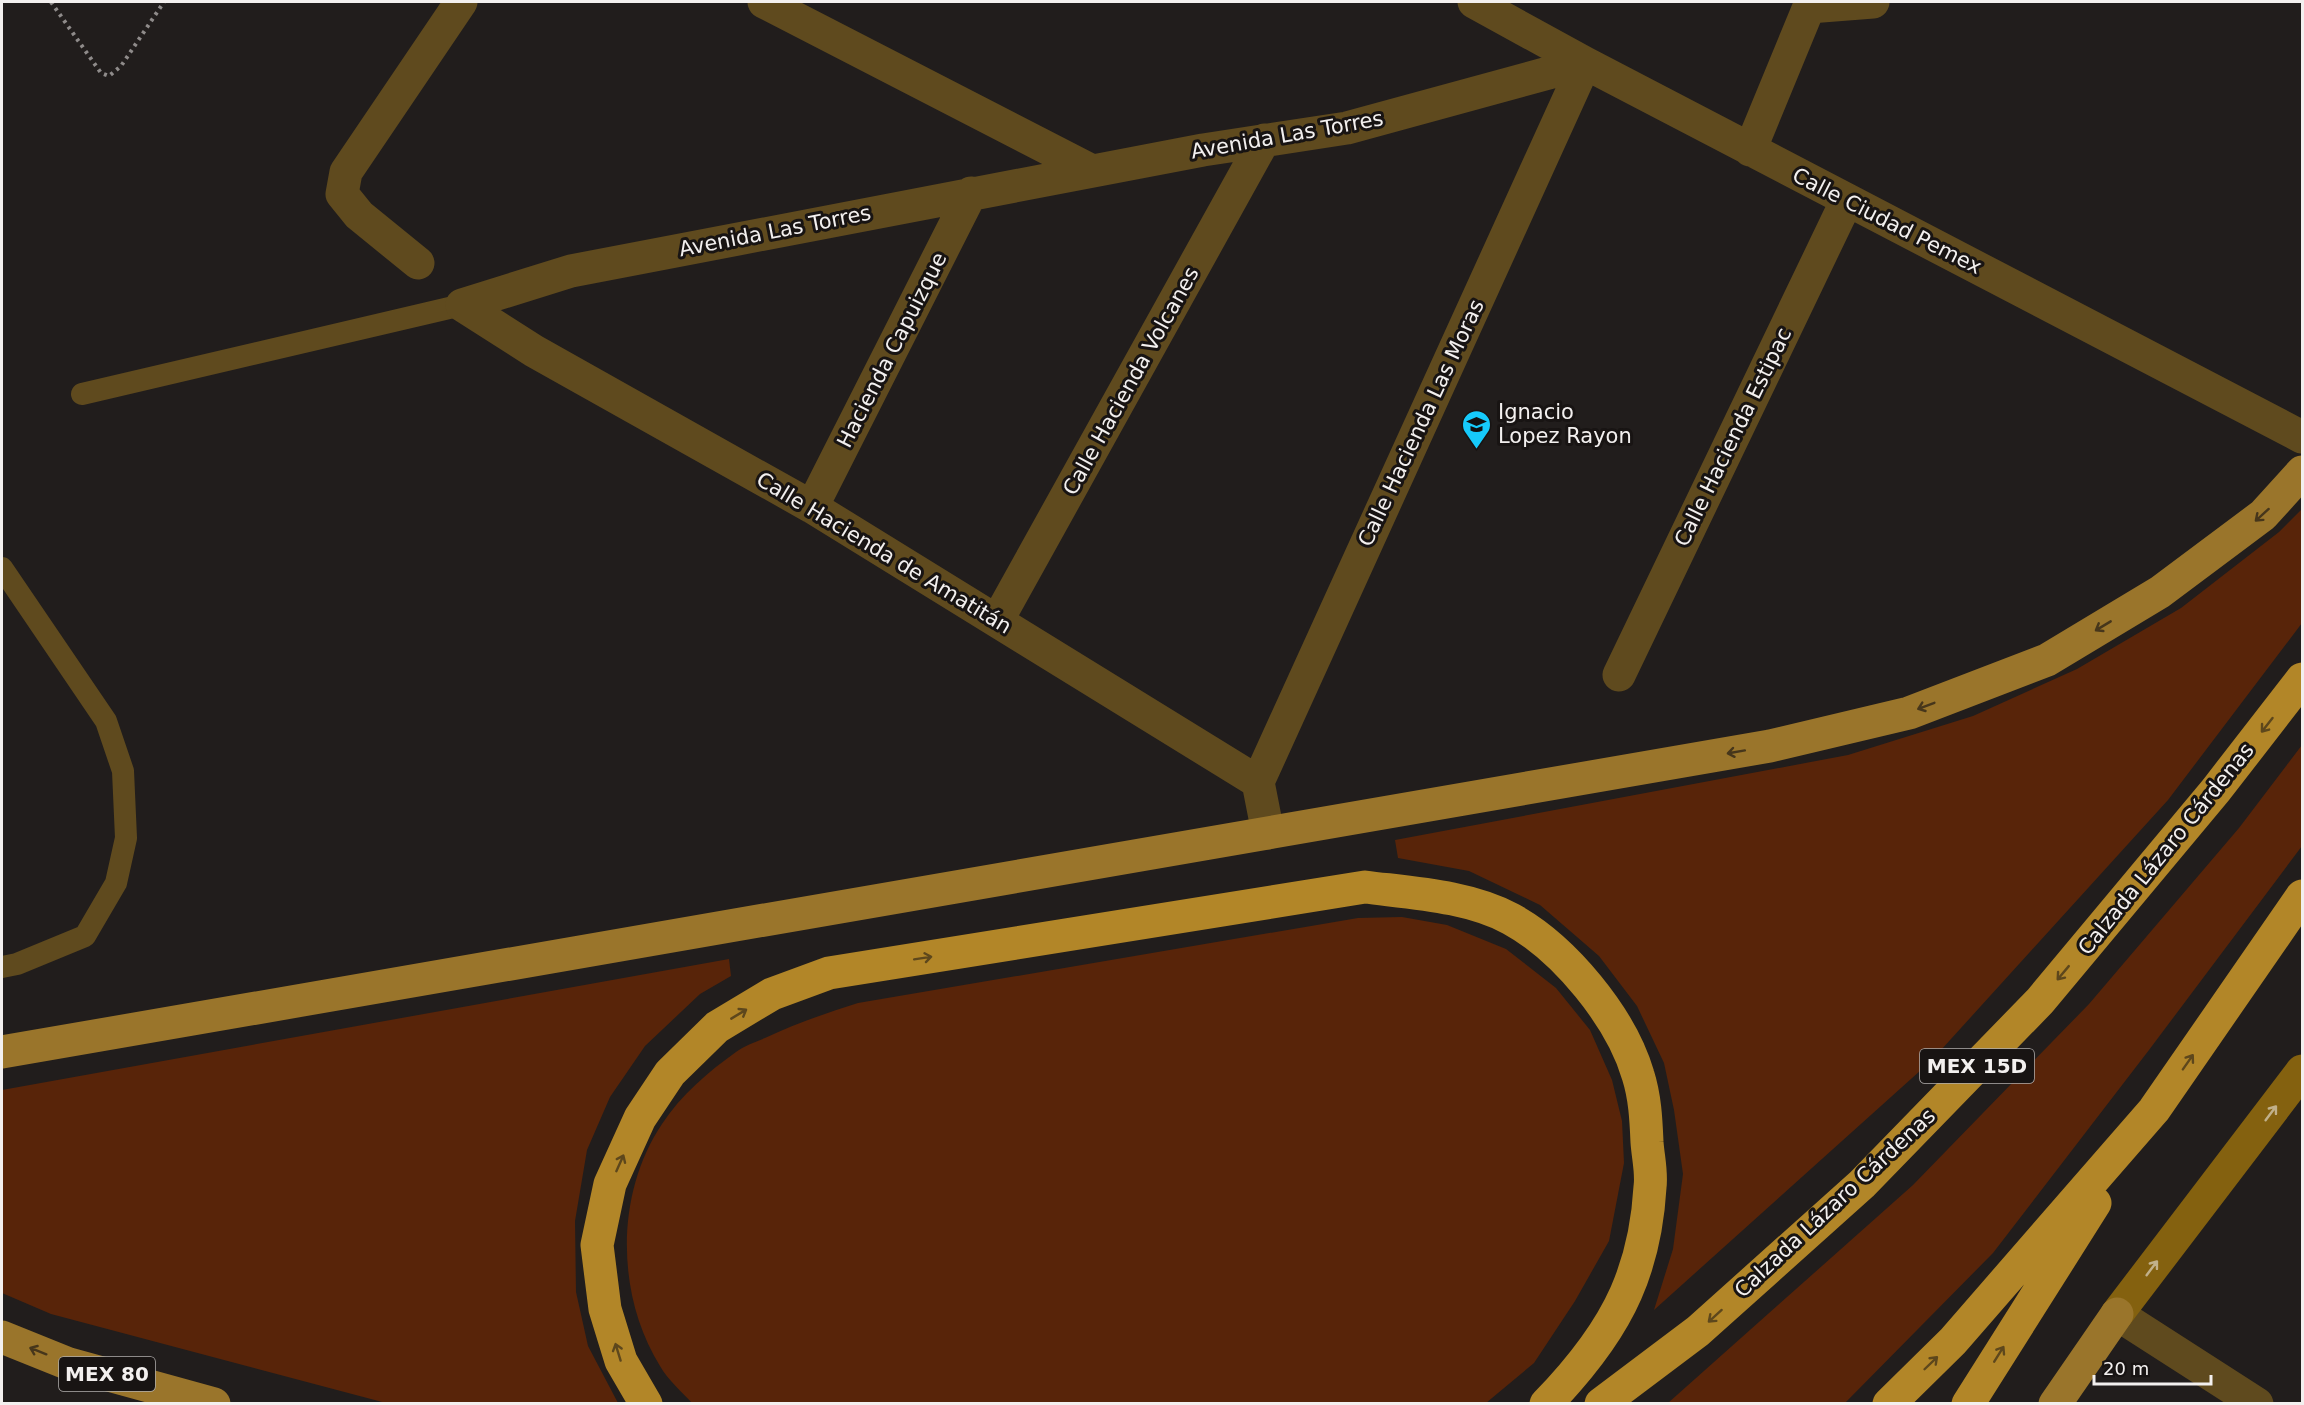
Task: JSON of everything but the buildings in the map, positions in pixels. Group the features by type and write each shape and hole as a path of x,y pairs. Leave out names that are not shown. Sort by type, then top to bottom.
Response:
{"highway":[{"name":"Calzada Lázaro Cárdenas","path":"1601,1404 1698,1331 1862,1184 2040,1001 2216,790 2302,679"},
{"path":"646,1404 621,1361 605,1309 597,1245 610,1184 640,1118 670,1073 717,1027 772,994 829,973 1365,887 1448,898 1510,919 1542,940 1568,962 1608,1014 1624,1040 1638,1074 1646,1106 1651,1185 1635,1269 1615,1314 1590,1352 1546,1404"},
{"path":"1968,1404 2154,1110 2302,896"},
{"path":"1889,1404 1953,1341 2154,1110"}],"main road":[{"path":"2,1052 1770,746 1909,713 2047,660 2160,592 2263,515 2302,472"},
{"path":"2055,1404 2117,1314 2302,1074"},
{"name":"MEX 80","path":"2,1337 69,1364 214,1404"}],"street":[{"path":"418,262 359,215 342,194 346,172 460,2"},
{"path":"764,2 1092,171"},
{"path":"1750,150 1810,4 1873,2"},
{"name":"Calle Ciudad Pemex","path":"1491,6 1585,63 2302,437"},
{"name":"Avenida Las Torres","path":"462,305 571,271 971,193 1264,140 1347,128 1585,63"},
{"name":"Calle Hacienda Las Moras","path":"1258,782 1585,63"},
{"name":"Calle Hacienda Volcanes","path":"997,621 1264,140"},
{"name":"Hacienda Capuizque","path":"812,507 971,193"},
{"name":"Calle Hacienda Estipac","path":"1619,675 1847,200"},
{"name":"Calle Hacienda de Amatitán","path":"462,305 534,351 812,507 1258,782"},
{"path":"1258,782 1269,833"},
{"path":"2117,1314 2257,1404"}],"lane":[{"path":"82,394 462,305"},
{"path":"2,568 106,721 123,771 126,838 116,883 85,936 17,964 2,967"}],"path":[{"path":"51,2 101,73 109,76 121,66 164,2"}],"shaded area":[{"path":"2302,509 2302,623 2168,800 1931,1061 1654,1310 1673,1249 1683,1174 1674,1110 1664,1063 1637,1006 1599,956 1540,905 1469,871 1398,858 1395,840 1848,755 1973,716 2077,669 2181,608 2279,532"},
{"path":"2302,745 2302,846 1993,1253 1845,1403 1668,1403 1913,1185 2089,1004 2239,828"},
{"path":"1402,917 1447,925 1506,949 1556,988 1590,1030 1612,1080 1622,1121 1624,1163 1609,1241 1575,1301 1534,1363 1486,1403 693,1404 660,1366 635,1308 629,1277 627,1245 629,1213 636,1181 647,1152 669,1113 696,1085 739,1050 799,1023 858,1003 1358,918"},
{"path":"729,959 731,976 700,994 645,1046 610,1097 587,1150 575,1221 576,1292 588,1346 618,1403 386,1403 51,1314 2,1293 2,1090"}],"place":[{"name":"Ignacio Lopez Rayon","path":"1477,450"}]}
